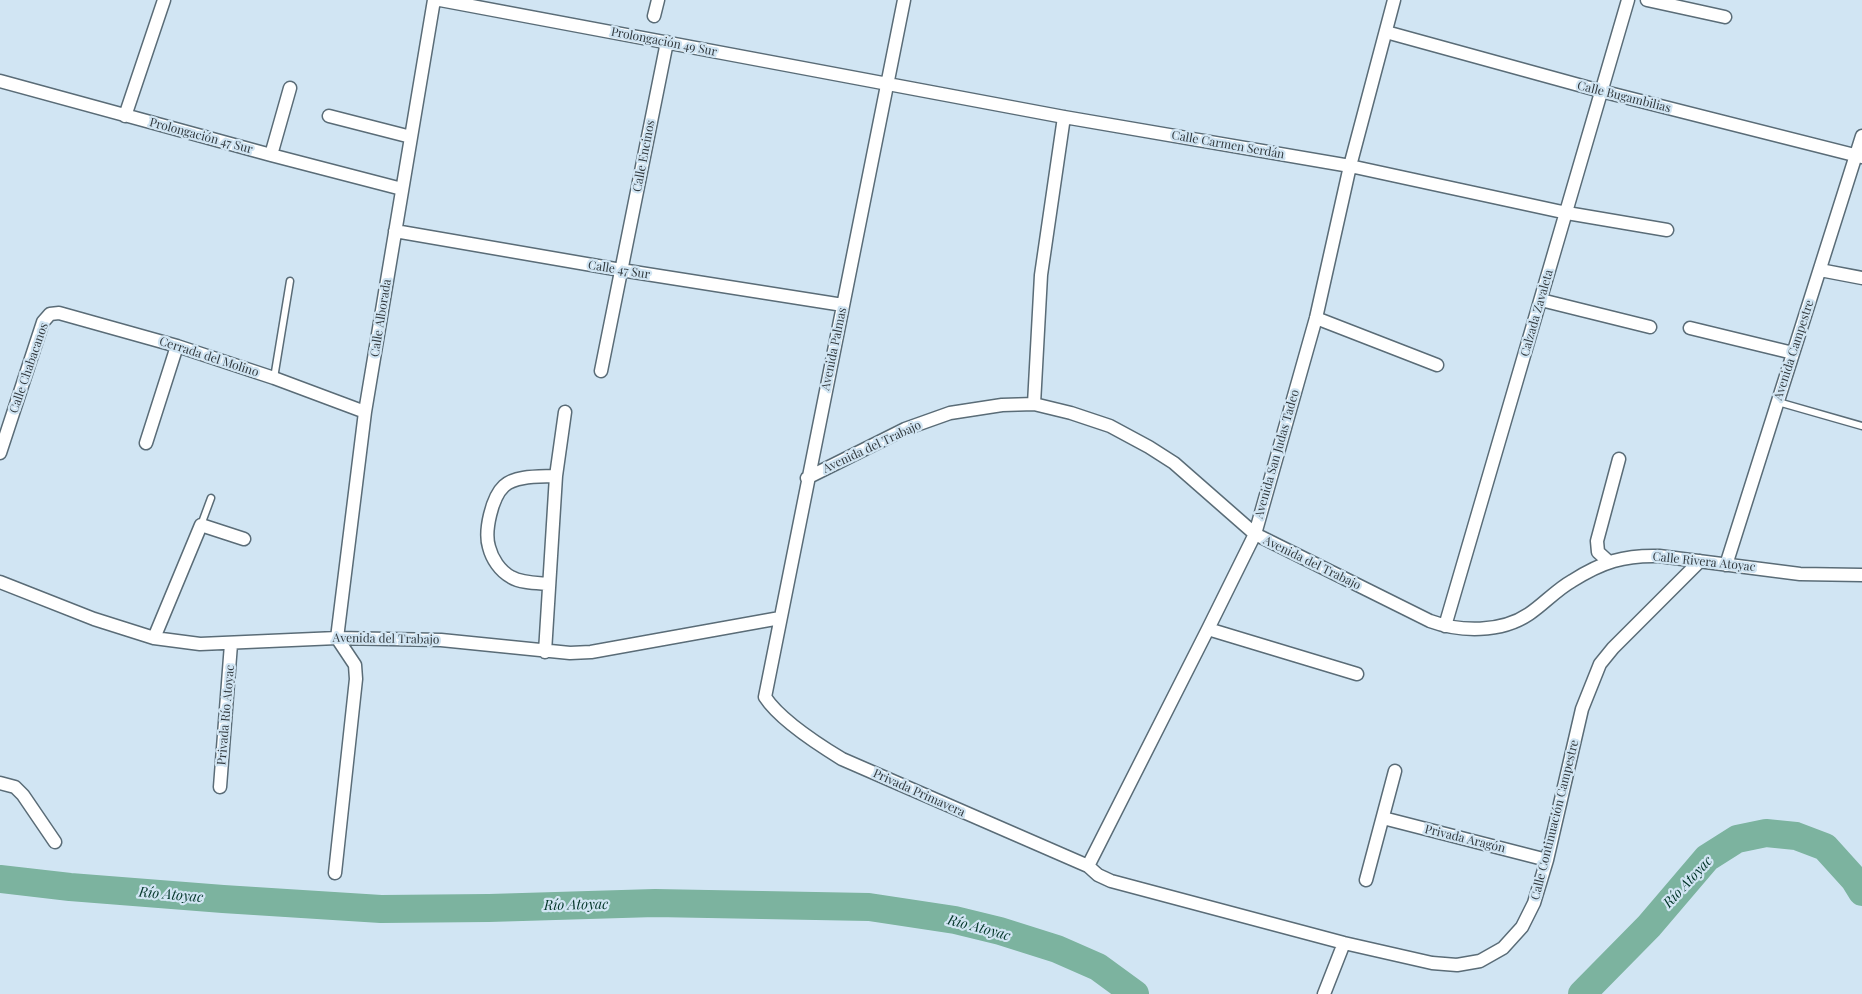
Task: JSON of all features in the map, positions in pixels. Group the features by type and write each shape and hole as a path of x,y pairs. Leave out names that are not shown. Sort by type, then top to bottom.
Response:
{"street":[{"path":"125,116 164,0"},
{"name":"Calle Alborada","path":"337,638 365,412 434,0"},
{"name":"Prolongación 49 Sur","path":"440,0 888,83"},
{"path":"654,16 658,0"},
{"name":"Avenida Palmas","path":"765,697 807,478 904,0"},
{"name":"Avenida San Judas Tadeo","path":"1088,866 1254,534 1316,318 1350,166 1394,0"},
{"name":"Calzada Zavaleta","path":"1445,626 1628,0"},
{"path":"1647,0 1725,17"},
{"name":"Calle Bugambilias","path":"1386,32 1602,91 1859,157"},
{"name":"Calle Encinos","path":"600,371 667,42"},
{"name":"Prolongación 47 Sur","path":"0,81 402,189"},
{"name":"Calle Carmen Serdán","path":"888,83 1064,117 1350,166 1567,213 1667,230"},
{"path":"271,155 290,88"},
{"path":"329,116 411,137"},
{"path":"1034,404 1041,275 1064,117"},
{"name":"Avenida Campestre","path":"1726,565 1820,270 1859,157 1862,136"},
{"name":"Calle 47 Sur","path":"395,232 843,305"},
{"path":"1820,270 1862,278"},
{"path":"1541,300 1650,327"},
{"name":"Cerrada del Molino","path":"50,314 60,314 177,346 274,378 365,412"},
{"name":"Calle Chabacanos","path":"0,453 43,322 50,314"},
{"path":"1316,318 1437,365"},
{"path":"1690,328 1793,353"},
{"path":"146,443 177,346"},
{"name":"Avenida del Trabajo","path":"807,478 904,429 950,413 1002,405 1034,404 1072,412 1110,426 1174,463 1254,534 1430,621 1445,626"},
{"path":"545,652 556,476 565,412"},
{"path":"1609,562 1598,552 1597,541 1620,459"},
{"path":"548,584 512,578 499,568 488,546 489,522 493,502 504,485 518,479 556,476"},
{"path":"154,638 201,525 244,539"},
{"name":"Calle Rivera Atoyac","path":"1445,626 1469,630 1506,624 1527,615 1571,581 1609,562 1637,556 1658,556 1800,574 1862,575"},
{"name":"Calle Continuación Campestre","path":"1088,866 1098,875 1111,881 1344,943 1432,963 1457,965 1480,961 1503,948 1522,926 1534,902 1547,860 1582,709 1600,664 1613,648 1700,561"},
{"name":"Avenida del Trabajo","path":"0,582 94,619 154,638 200,644 337,638 441,640 545,652 591,652 780,618"},
{"path":"1208,629 1357,674"},
{"path":"335,873 356,679 355,666 337,638"},
{"name":"Privada Río Atoyac","path":"220,787 231,644"},
{"name":"Privada Primavera","path":"765,697 773,709 827,750 842,759 1088,866"},
{"path":"1366,880 1395,771"},
{"path":"0,783 15,787 23,795 55,842"},
{"name":"Privada Aragón","path":"1383,818 1547,860"},
{"path":"1324,994 1344,943"}],"lane":[{"path":"274,378 290,281"},
{"path":"1778,402 1862,426"},
{"path":"201,525 211,498"}],"waterway":[{"name":"Río Atoyac","path":"1582,994 1649,926 1707,858 1737,839 1766,833 1796,836 1825,847 1854,879 1862,892"},
{"name":"Río Atoyac","path":"0,879 70,887 381,909 655,903 869,907 955,920 1000,931 1057,949 1098,967 1135,994"}]}
